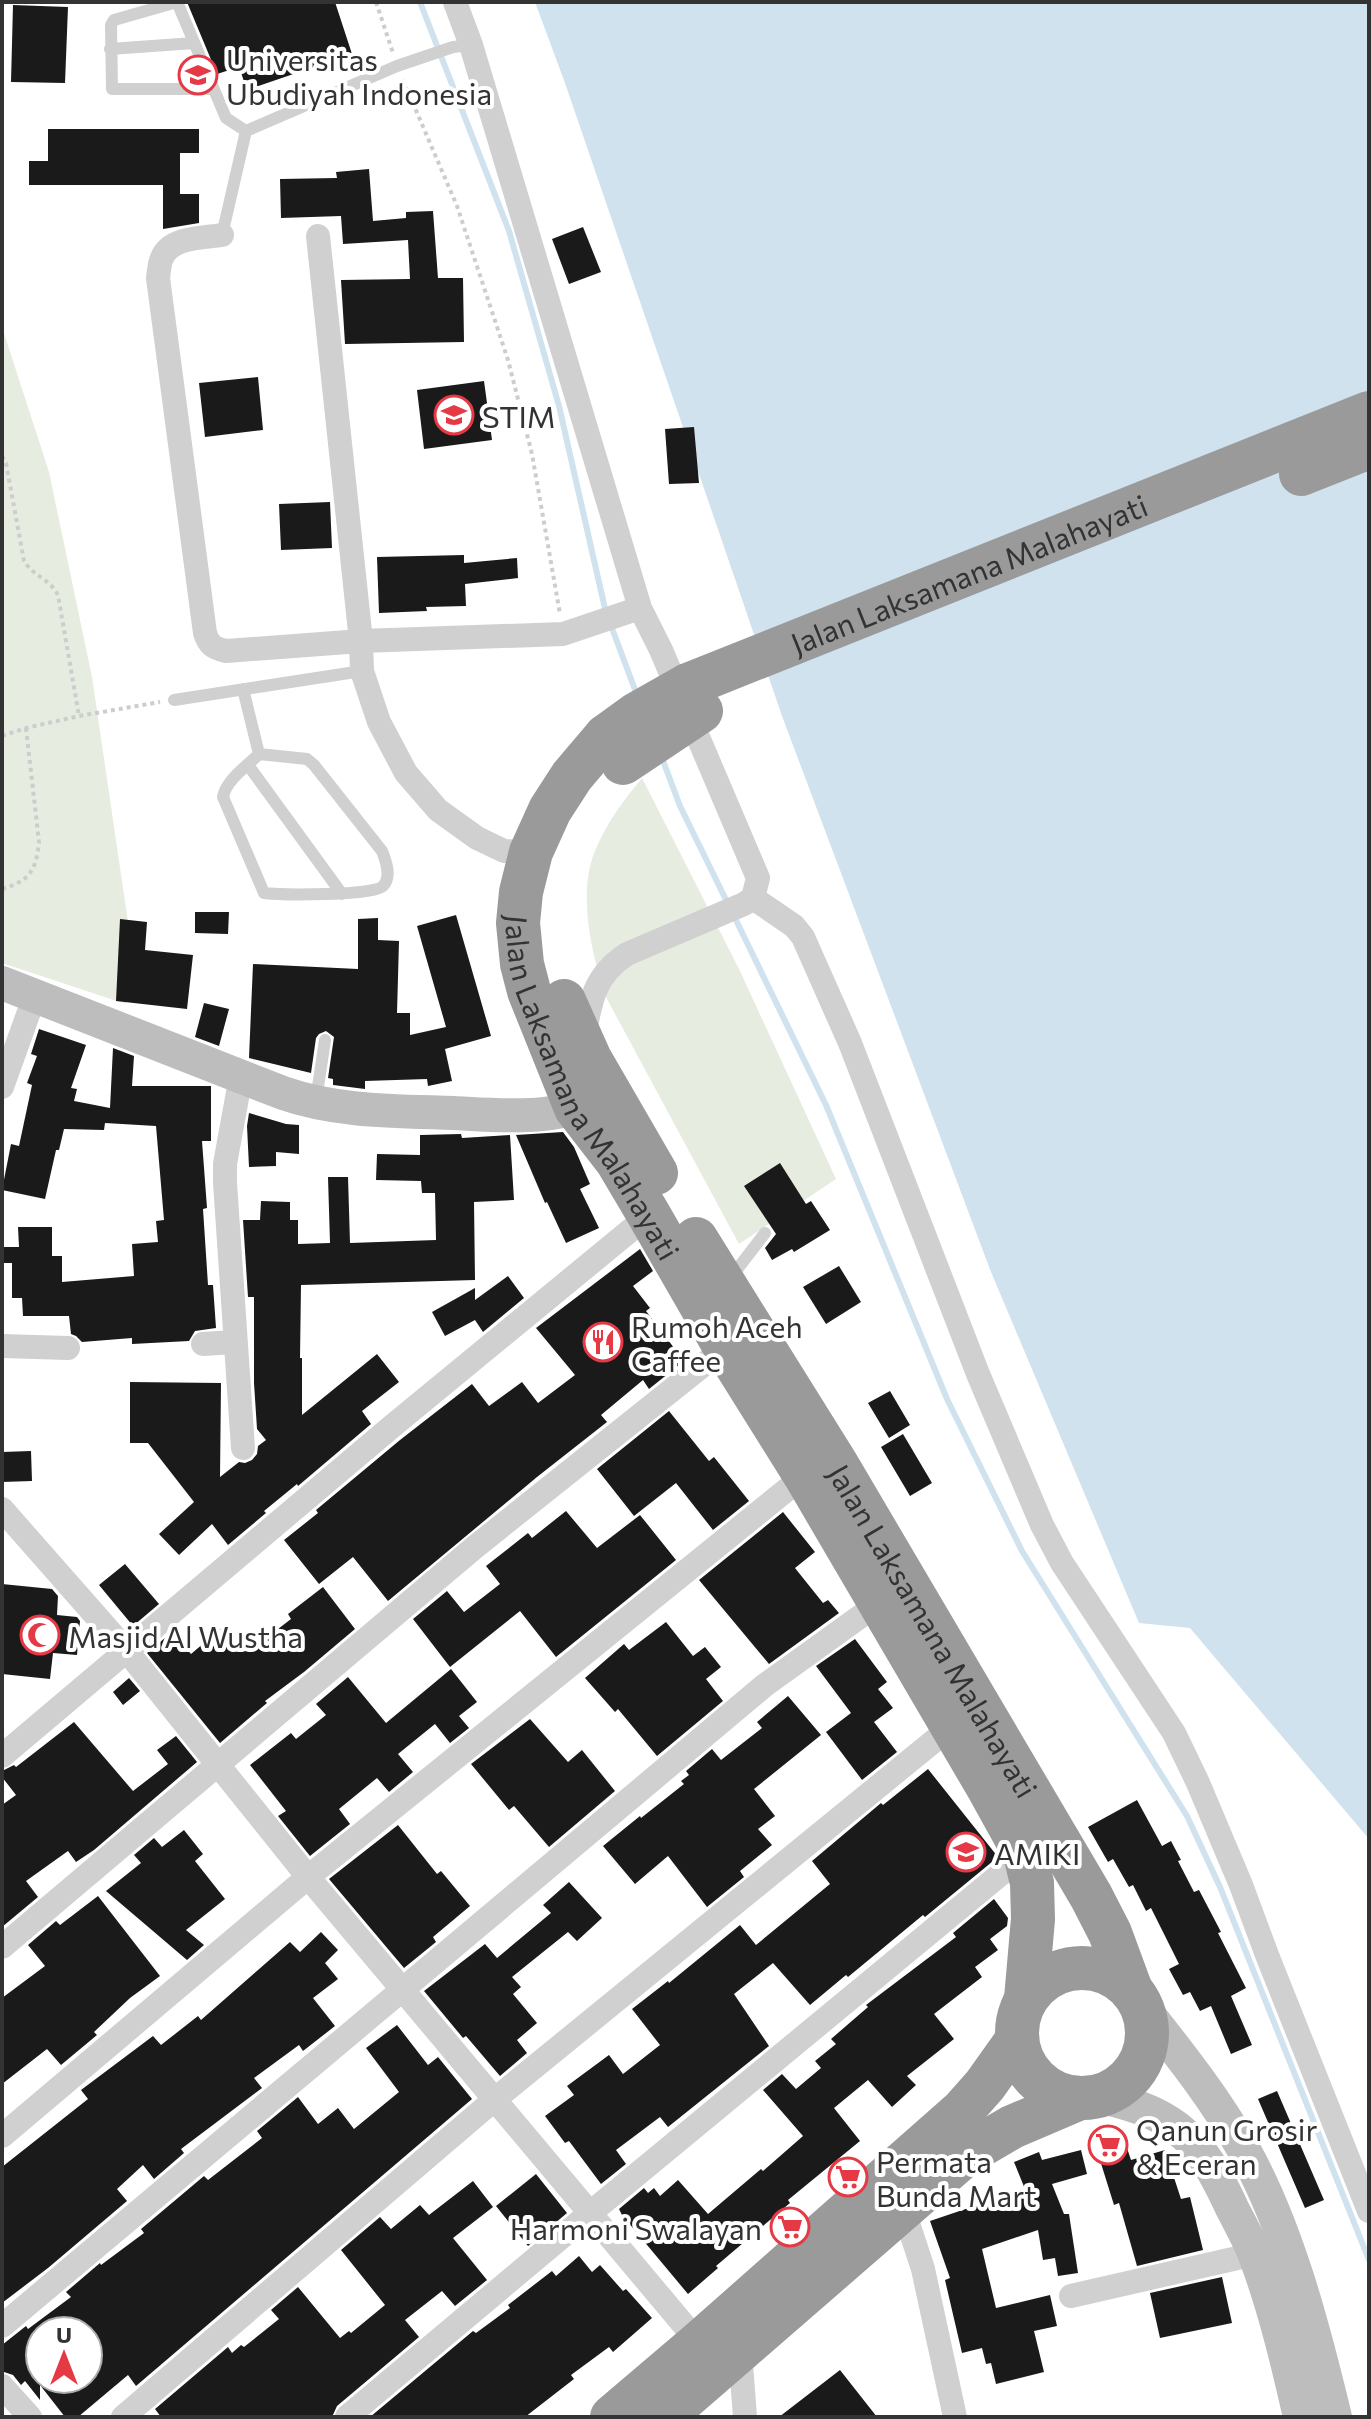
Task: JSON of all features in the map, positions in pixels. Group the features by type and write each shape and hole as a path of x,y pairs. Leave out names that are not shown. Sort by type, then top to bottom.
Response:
{"highway":[{"name":"Jalan Laksamana Malahayati","path":"1136,1998 1110,1933 1091,1896 837,1465 738,1338 649,1215 617,1161 576,1108 529,991 522,964 518,943 521,892 531,852 550,810 572,776 694,698 1369,413"},
{"name":"Jalan Laksamana Malahayati","path":"774,666 1369,447"},
{"name":"Jalan Laksamana Malahayati","path":"614,750 597,793 576,824 561,855 550,898 548,947 557,984 583,1045 621,1115 725,1285 738,1338 805,1475 1025,1854 1032,1883 1033,1919 1021,2020"},
{"path":"612,2417 720,2347 903,2208 966,2154 991,2138 1116,2088 1124,2082 1141,2060 1147,2042 1147,2023 1136,1998 1118,1979 1102,1971 1085,1968 1067,1970 1037,1986 985,2085 720,2347 663,2417"},
{"path":"1021,2020 1021,2058 1031,2074 1053,2091 1089,2097"}],"main road":[{"path":"2,983 283,1093 316,1103 396,1112 493,1115 563,1112 576,1108"},
{"path":"1136,1998 1190,2066 1245,2151 1279,2228 1309,2317 1335,2417"},
{"path":"1089,2097 1136,2105 1157,2115 1194,2143 1211,2166 1255,2254 1272,2305 1300,2417"}],"street":[{"path":"455,2 462,46 629,611 661,650 758,878 748,901 627,954 605,971 588,1012 583,1045"},
{"path":"222,235 177,243 167,249 161,259 158,278 205,633 209,644 226,651 361,641 570,632 629,611"},
{"path":"318,236 362,671 379,722 406,773 438,810 477,838 504,851 531,852"},
{"path":"748,901 794,926 803,937 850,1043 973,1361 1042,1525 1062,1563 1174,1733 1241,1885 1369,2211"},
{"path":"2,1087 35,995"},
{"path":"241,1076 225,1164 243,1448"},
{"path":"2,1756 649,1215"},
{"path":"2,1947 475,1547 738,1338"},
{"path":"203,1344 234,1342"},
{"path":"2,1346 68,1348"},
{"path":"2,2136 308,1877 805,1475"},
{"path":"2,1509 126,1650 308,1877 589,2214 720,2347 745,2417"},
{"path":"2,2326 765,1685 879,1603"},
{"path":"123,2417 494,2100 951,1727"},
{"path":"347,2417 1025,1854"},
{"path":"903,2208 923,2269 955,2417"},
{"path":"1071,2296 1255,2254"},
{"path":"2,2386 30,2417"}],"lane":[{"path":"213,89 112,89 110,49 114,20 177,2 226,118 246,131"},
{"path":"110,49 194,43"},
{"path":"246,131 397,66 462,46"},
{"path":"222,235 246,131"},
{"path":"174,700 362,671"},
{"path":"243,689 259,754"},
{"path":"259,754 307,759 382,851 387,862 386,882 382,888 342,894 264,893 223,797 229,783 259,754"},
{"path":"248,765 342,894"},
{"path":"316,1103 325,1040"},
{"path":"725,1285 765,1233"}],"path":[{"path":"376,2 397,66 457,206 508,360 532,454 570,632"},
{"path":"2,456 6,463 24,561 58,595 79,716"},
{"path":"2,736 79,716 174,700"},
{"path":"2,889 18,884 31,873 38,857 26,728"}],"shaded area":[{"path":"2,327 49,472 92,677 133,956 126,1004 2,963"},
{"path":"642,778 739,969 836,1179 739,1244 607,999 592,945 587,886 595,851 610,822"}],"water":[{"path":"535,2 1369,2 1369,1839 1190,1628 1139,1623 991,1272 782,716"}],"building":[{"path":"187,2 335,2 352,54 247,90 239,67 217,74"},
{"path":"13,5 68,7 65,83 11,82"},
{"path":"48,129 199,129 199,153 180,153 180,194 199,194 199,223 163,229 163,185 29,185 29,161 48,161"},
{"path":"369,169 373,221 406,218 406,212 433,211 438,278 463,278 464,342 345,344 341,280 410,279 408,240 343,244 341,216 281,218 280,179 337,178 336,172"},
{"path":"583,227 601,272 569,284 552,239"},
{"path":"258,377 263,430 205,437 199,383"},
{"name":"STIM","path":"484,381 492,440 424,449 417,390"},
{"path":"694,427 699,483 669,484 665,429"},
{"path":"330,502 332,548 281,550 279,504"},
{"path":"464,555 464,563 517,558 518,578 465,584 466,606 379,613 377,557"},
{"path":"195,912 229,912 228,934 195,933"},
{"path":"456,915 491,1036 445,1049 452,1081 428,1086 427,1079 365,1081 365,1089 333,1085 333,1079 328,1078 334,1037 326,1031 316,1038 311,1073 249,1058 253,964 358,969 358,919 378,918 378,940 399,941 397,1013 410,1013 410,1035 446,1027 417,926"},
{"path":"120,919 147,922 145,950 193,955 187,1009 116,1001"},
{"path":"204,1003 229,1009 219,1046 195,1037"},
{"path":"39,1029 86,1045 71,1088 77,1089 74,1101 110,1108 113,1048 134,1056 132,1086 211,1086 211,1141 202,1141 207,1208 203,1209 208,1285 213,1285 216,1328 195,1331 189,1341 132,1344 132,1338 82,1342 71,1334 69,1316 23,1316 22,1298 12,1298 12,1263 2,1263 2,1247 19,1247 18,1227 52,1227 52,1256 62,1256 62,1282 134,1276 132,1244 158,1242 156,1221 164,1220 156,1126 105,1123 104,1130 64,1129 45,1199 2,1190 11,1144 19,1146 32,1085 27,1083 37,1056 31,1054"},
{"path":"249,1113 299,1125 299,1154 276,1152 276,1166 249,1167"},
{"path":"563,1132 574,1147 590,1184 580,1189 599,1228 566,1243 516,1135"},
{"path":"461,1134 462,1138 510,1135 514,1200 474,1202 475,1280 301,1285 302,1415 377,1354 399,1382 362,1411 371,1424 264,1511 266,1513 228,1545 212,1524 179,1555 159,1534 194,1502 148,1443 130,1443 130,1382 221,1383 220,1477 239,1462 252,1460 258,1446 266,1440 257,1429 254,1297 248,1297 243,1220 260,1220 261,1201 290,1202 290,1220 298,1220 298,1244 330,1243 328,1177 348,1177 350,1243 436,1240 435,1193 422,1193 421,1181 376,1180 377,1154 420,1155 420,1135"},
{"path":"780,1163 806,1204 811,1201 830,1230 794,1252 792,1249 772,1260 765,1248 776,1234 744,1186"},
{"path":"640,1249 653,1271 633,1286 650,1308 646,1311 684,1361 649,1389 643,1380 601,1415 607,1422 388,1601 353,1557 319,1584 284,1540 400,1440 472,1384 489,1406 522,1382 538,1403 575,1375 536,1328"},
{"path":"839,1266 861,1302 826,1324 803,1287"},
{"path":"508,1276 524,1298 483,1332 475,1320 445,1336 432,1312 475,1288 475,1300"},
{"path":"890,1391 910,1425 889,1438 868,1403"},
{"path":"669,1411 709,1461 714,1457 749,1501 713,1530 676,1483 634,1516 597,1469"},
{"path":"903,1434 932,1483 910,1496 881,1447"},
{"path":"31,1451 32,1481 2,1482 2,1452"},
{"path":"566,1511 597,1548 640,1515 676,1560 556,1657 520,1611 450,1667 413,1619 447,1591 464,1612 500,1584 486,1566 528,1533 532,1538"},
{"path":"783,1512 815,1552 795,1568 823,1603 828,1600 839,1613 769,1664 699,1580"},
{"path":"125,1564 159,1604 133,1626 99,1585"},
{"name":"Masjid Al Wustha","path":"2,1584 52,1589 58,1596 57,1615 77,1617 80,1621 77,1655 53,1653 50,1679 2,1674"},
{"path":"323,1587 355,1629 265,1701 267,1703 220,1743 147,1653 172,1632 191,1654 225,1625 248,1652 291,1619 288,1614"},
{"path":"666,1622 693,1656 705,1647 721,1667 706,1679 723,1701 657,1756 618,1709 615,1712 585,1678 624,1644 629,1650"},
{"path":"855,1639 887,1682 878,1689 893,1708 874,1722 897,1752 862,1780 826,1732 851,1713 816,1666"},
{"path":"451,1669 477,1702 459,1716 469,1728 450,1743 435,1724 398,1754 413,1772 389,1792 377,1778 339,1809 350,1824 310,1856 278,1816 286,1811 250,1765 291,1733 296,1739 326,1715 316,1704 348,1677 386,1723"},
{"path":"129,1678 140,1691 123,1705 113,1692"},
{"path":"788,1696 821,1735 754,1789 775,1816 758,1829 772,1845 740,1871 744,1877 707,1907 668,1856 635,1884 603,1846 684,1784 681,1781 689,1775 686,1771 712,1749 721,1760 762,1728 757,1722"},
{"path":"530,1719 568,1762 582,1750 615,1791 549,1847 514,1806 509,1810 471,1764"},
{"path":"74,1722 133,1791 168,1764 157,1750 176,1736 197,1762 94,1850 76,1862 68,1851 26,1881 38,1897 2,1927 2,1805 16,1795 2,1777 2,1771 14,1765 16,1767"},
{"path":"928,1769 998,1857 810,2005 773,1963 734,1994 769,2046 668,2127 660,2117 616,2150 626,2164 601,2184 569,2141 565,2143 545,2116 574,2095 567,2086 609,2055 623,2074 660,2045 632,2009 740,1925 756,1945 830,1884 812,1861 881,1803 883,1805"},
{"path":"1137,1800 1162,1846 1171,1841 1194,1892 1199,1890 1221,1932 1218,1933 1246,1988 1231,1996 1252,2045 1231,2054 1211,2006 1200,2011 1190,1992 1183,1995 1169,1969 1179,1964 1151,1908 1146,1911 1133,1885 1129,1887 1113,1859 1108,1862 1088,1827"},
{"path":"398,1825 437,1874 441,1871 470,1906 433,1937 436,1942 404,1968 329,1879"},
{"path":"184,1830 203,1854 195,1861 225,1899 186,1930 204,1945 187,1960 106,1891 141,1863 134,1855 154,1838 162,1847"},
{"path":"569,1882 602,1918 577,1941 568,1932 512,1977 521,1987 513,1994 537,2023 517,2040 527,2053 500,2076 424,1991 485,1944 497,1958 551,1913 543,1905"},
{"path":"98,1896 160,1976 130,1998 94,2032 97,2035 61,2065 47,2049 2,2084 2,1998 45,1966 28,1945 56,1921 60,1925"},
{"path":"994,1899 1008,1918 1007,1926 990,1939 998,1950 975,1967 982,1977 934,2014 954,2039 907,2076 916,2085 892,2107 868,2080 834,2108 860,2141 788,2200 790,2203 688,2294 619,2209 644,2188 648,2193 654,2188 660,2196 678,2180 708,2214 761,2169 763,2171 803,2136 763,2090 782,2074 796,2089 821,2068 815,2061 836,2044 831,2039 868,2007 866,2005 956,1937 953,1933"},
{"path":"321,1932 338,1950 325,1963 338,1979 313,1998 335,2026 303,2051 299,2045 254,2078 262,2088 181,2149 184,2153 154,2179 143,2165 117,2189 127,2201 2,2303 2,2167 88,2099 81,2090 153,2036 161,2045 198,2016 201,2020 290,1942 300,1952"},
{"path":"397,2025 428,2065 438,2057 472,2099 136,2386 128,2375 78,2417 65,2417 48,2395 104,2395 104,2315 47,2315 71,2297 66,2292 100,2263 144,2233 141,2229 204,2176 208,2180 262,2138 257,2131 298,2097 318,2124 338,2108 354,2129 399,2092 366,2048"},
{"path":"1277,2091 1324,2200 1305,2208 1258,2099"},
{"path":"1127,2148 1131,2160 1165,2150 1181,2199 1190,2197 1203,2250 1137,2266 1119,2203 1114,2205 1099,2157"},
{"path":"1081,2150 1087,2174 1052,2184 1064,2214 1069,2214 1078,2273 1058,2276 1055,2258 1043,2260 1038,2230 982,2249 996,2308 1050,2295 1057,2326 1034,2331 1044,2372 996,2384 991,2363 986,2364 982,2348 962,2353 945,2280 950,2278 930,2221 1025,2189 1014,2162 1039,2152 1042,2160"},
{"path":"536,2174 567,2213 528,2246 496,2206"},
{"path":"473,2181 493,2207 453,2238 487,2280 455,2306 442,2291 405,2320 419,2337 337,2406 332,2417 161,2417 155,2409 228,2347 232,2353 241,2345 244,2347 279,2319 271,2310 298,2287 340,2338 349,2331 351,2333 385,2305 341,2250 380,2217 391,2229 420,2205 429,2215"},
{"path":"579,2256 592,2272 600,2265 652,2318 613,2352 609,2347 571,2375 574,2379 525,2417 370,2417 473,2331 476,2333 552,2271 556,2276"},
{"path":"1222,2277 1232,2323 1160,2338 1150,2293"},
{"path":"24,2328 24,2382 21,2385 13,2375 2,2369 2,2345"},
{"path":"840,2370 877,2417 779,2417"}],"waterway":[{"path":"420,2 509,231 559,406 606,613"},
{"path":"610,623 637,695"},
{"path":"662,758 680,806 728,904"},
{"path":"733,914 826,1105 947,1399 1022,1551 1187,1816 1220,1887 1369,2260"}],"place":[{"name":"Universitas Ubudiyah Indonesia","path":"198,75"},
{"name":"STIM","path":"454,415"},
{"name":"Rumoh Aceh Caffee","path":"603,1342"},
{"name":"Masjid Al Wustha","path":"40,1635"},
{"name":"AMIKI","path":"966,1852"},
{"name":"Qanun Grosir & Eceran","path":"1108,2145"},
{"name":"Permata Bunda Mart","path":"848,2177"},
{"name":"Harmoni Swalayan","path":"790,2227"}]}
